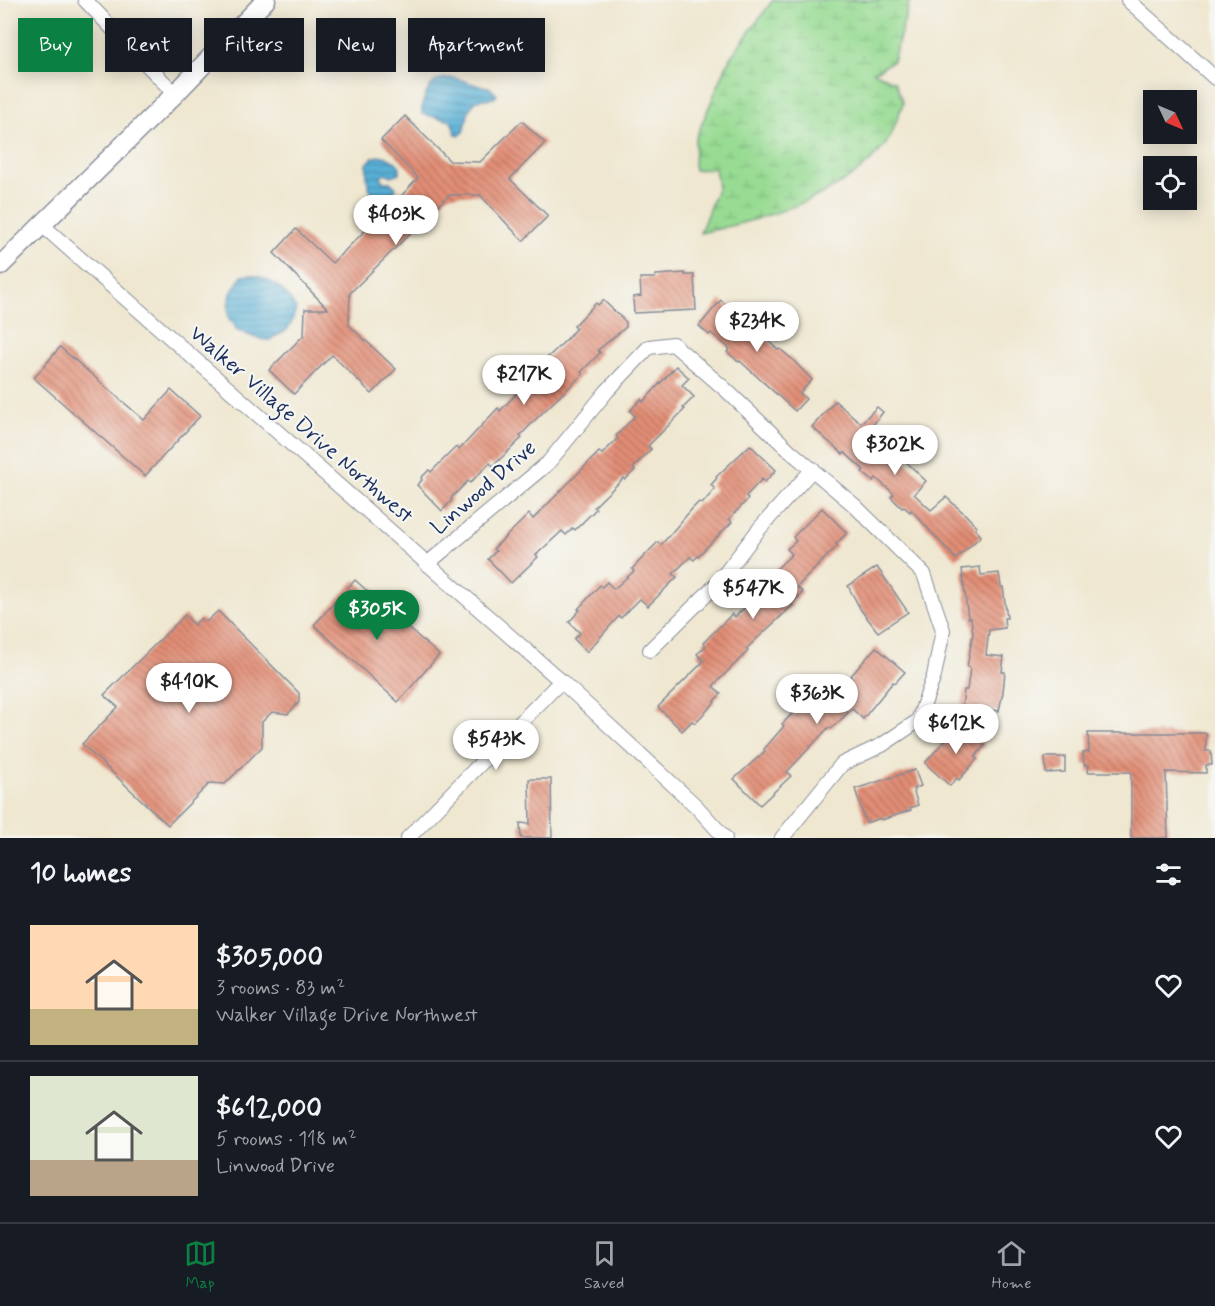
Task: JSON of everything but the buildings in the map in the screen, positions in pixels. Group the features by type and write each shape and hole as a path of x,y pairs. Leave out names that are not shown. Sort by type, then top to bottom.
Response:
{"main road":[{"path":"0,266 175,94 266,0"}],"street":[{"path":"85,0 175,94"},
{"path":"1128,0 1215,78"},
{"name":"Walker Village Drive Northwest","path":"42,225 561,681 696,806 725,838"},
{"name":"Linwood Drive","path":"427,564 548,463 607,391 649,347 673,344 725,389 790,451 854,505 924,574 943,630 934,676 918,721 882,745 842,764 782,838"},
{"path":"650,650 717,584 760,528 813,469"},
{"path":"408,838 561,681"}],"green space":[{"path":"773,0 910,0 893,61 874,72 895,82 903,103 893,131 885,145 848,179 800,204 749,221 700,233 718,186 715,168 694,170 695,140 730,58"}],"water":[{"path":"453,78 489,87 497,95 494,98 476,100 469,110 464,132 460,135 456,134 451,121 422,114 424,100 434,82"},
{"path":"384,156 396,162 400,167 399,173 392,176 385,173 381,176 383,182 390,182 396,188 394,193 379,196 370,190 368,185 367,164 373,157"},
{"path":"251,275 278,286 296,309 289,327 270,340 244,333 236,329 229,320 228,307 232,292 242,276"}]}
